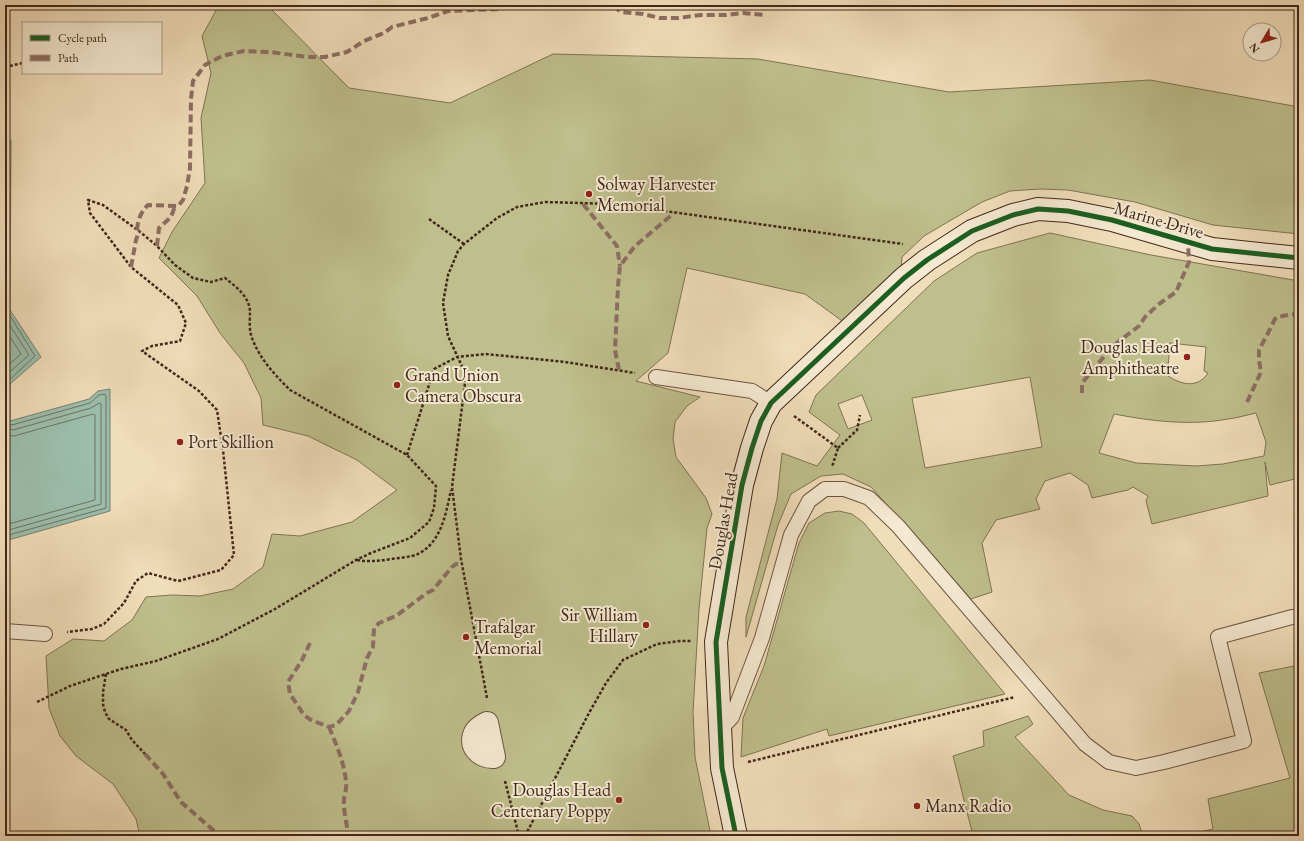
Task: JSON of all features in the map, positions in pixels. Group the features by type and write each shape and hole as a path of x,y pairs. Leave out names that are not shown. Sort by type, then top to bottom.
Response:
{"main road":[{"name":"Marine Drive","path":"1013,215 1038,209 1068,211 1112,220 1212,249 1299,258"},
{"name":"Douglas Head","path":"736,836 722,768 716,642 742,485 761,421 771,403 904,278 927,260 972,231 1013,215"}],"lane":[{"path":"656,377 752,391 771,403"},
{"path":"720,730 732,717 762,638 791,535 809,501 825,489 844,489 869,498 898,526 1085,744 1108,762 1136,768 1244,741 1218,637 1292,617"},
{"path":"5,631 45,634"}],"path":[{"path":"5,67 22,63"},
{"path":"37,702 70,686 121,669 156,661 218,639 275,609 356,560 410,538 429,522 434,508 436,486 407,455 290,390 278,378 259,354 250,334 250,308 242,292 225,278 211,282 193,278 175,265 157,246 139,231 103,205 88,200 90,213 132,266 178,305 186,323 180,341 152,346 142,351 199,391 217,410 223,450 234,555 221,570 178,581 148,573 136,581 124,603 104,624 92,629 45,634"},
{"path":"356,560 368,562 397,559 418,554 432,544 443,524 452,488 466,375 448,336 443,303 448,275 458,251 464,244 498,218 517,207 545,202 614,204 782,229 895,242 918,248 927,260"},
{"path":"428,219 464,244"},
{"path":"407,455 434,370 457,357 485,354 566,362 656,377"},
{"path":"792,415 838,448"},
{"path":"825,489 838,448 857,430 860,415"},
{"path":"452,488 461,559 487,702"},
{"path":"525,836 589,713 606,683 623,660 657,644 680,641"},
{"path":"106,674 103,692 105,712 109,719 126,730 132,740 145,754"},
{"path":"722,768 1041,691"},
{"path":"504,777 519,836"}],"green space":[{"path":"219,5 267,5 349,88 450,103 553,54 758,59 949,92 1150,80 1299,107 1299,234 1213,225 1135,202 1068,190 1040,189 1010,191 982,202 924,236 902,257 901,270 845,323 805,294 687,268 668,353 636,381 700,397 687,406 675,422 673,439 676,457 706,498 712,514 707,528 699,609 693,712 695,757 711,836 140,836 136,819 113,784 76,756 60,736 49,708 46,656 73,639 104,641 132,620 146,597 172,595 200,596 233,589 263,567 272,534 300,536 352,522 397,490 357,460 308,436 263,425 261,398 244,363 220,333 197,296 159,258 172,232 205,183 201,118 211,73 202,36"},
{"path":"1050,233 1151,255 1299,281 1299,478 1270,485 1265,462 1268,496 1152,524 1146,501 1148,496 1133,487 1128,490 1092,498 1088,485 1070,473 1045,481 1036,499 1040,509 996,520 982,543 992,592 971,599 871,487 843,474 821,476 791,494 778,525 746,637 746,617 777,499 782,453 817,466 840,435 809,412 816,395 934,281 977,253","holes":["1170,343 1206,347 1204,371 1208,373 1199,382 1188,384 1170,378 1165,374 1164,367 1168,367","1030,377 1042,447 925,468 912,398","862,395 872,420 848,429 838,404","1256,413 1266,442 1264,456 1223,464 1196,466 1136,463 1099,453 1114,414 1171,422 1199,422 1235,418"]},
{"path":"839,511 852,514 864,523 1005,694 829,736 827,729 741,757 743,718 764,666 799,543 809,523 825,513"},
{"path":"1299,665 1299,836 1181,836 1213,829 1208,799 1290,778 1259,673"},
{"path":"1028,716 1033,724 1015,737 1069,795 1103,810 1132,816 1139,824 1143,836 973,836 953,756 984,746 983,731"}],"water":[{"path":"5,140 11,140 10,310 41,357 10,384 10,421 89,399 98,391 110,389 110,511 5,541"}],"marked path":[{"path":"137,230 140,217 148,205 178,206 183,200 190,168 191,99 193,81 205,65 222,56 244,51 270,52 308,57 325,57 347,52 364,41 384,33 392,27 428,18 448,11 501,9 513,5"},
{"path":"615,5 621,12 643,14 660,18 743,13 764,15"},
{"path":"583,204 617,246 620,266"},
{"path":"157,246 159,228 171,217 175,206"},
{"path":"619,370 615,350 620,266 635,246 674,213"},
{"path":"131,267 139,231"},
{"path":"1082,393 1082,383 1107,353 1118,342 1139,326 1145,317 1159,304 1176,292 1189,262 1188,242"},
{"path":"1247,402 1261,372 1259,350 1275,319 1281,316 1299,313"},
{"path":"310,643 302,660 288,682 290,694 304,715 311,720 329,727 336,725 349,711 358,692 367,658 373,647 374,628 379,623 396,616 433,590 452,567 456,564 462,563"},
{"path":"329,727 345,774 346,786 344,807 349,836"},
{"path":"145,754 163,774 181,802 220,836"}],"cycle path":[{"path":"736,836 722,768 716,642 742,485 761,421 771,403 904,278 927,260 972,231 1013,215 1038,209 1068,211 1112,220 1212,249 1299,258"}],"place":[{"name":"Solway Harvester Memorial","path":"589,194"},
{"name":"Douglas Head Amphitheatre","path":"1187,357"},
{"name":"Grand Union Camera Obscura","path":"397,385"},
{"name":"Port Skillion","path":"180,442"},
{"name":"Sir William Hillary","path":"646,625"},
{"name":"Trafalgar Memorial","path":"466,637"},
{"name":"Douglas Head Centenary Poppy","path":"619,800"},
{"name":"Manx Radio","path":"917,806"}]}
